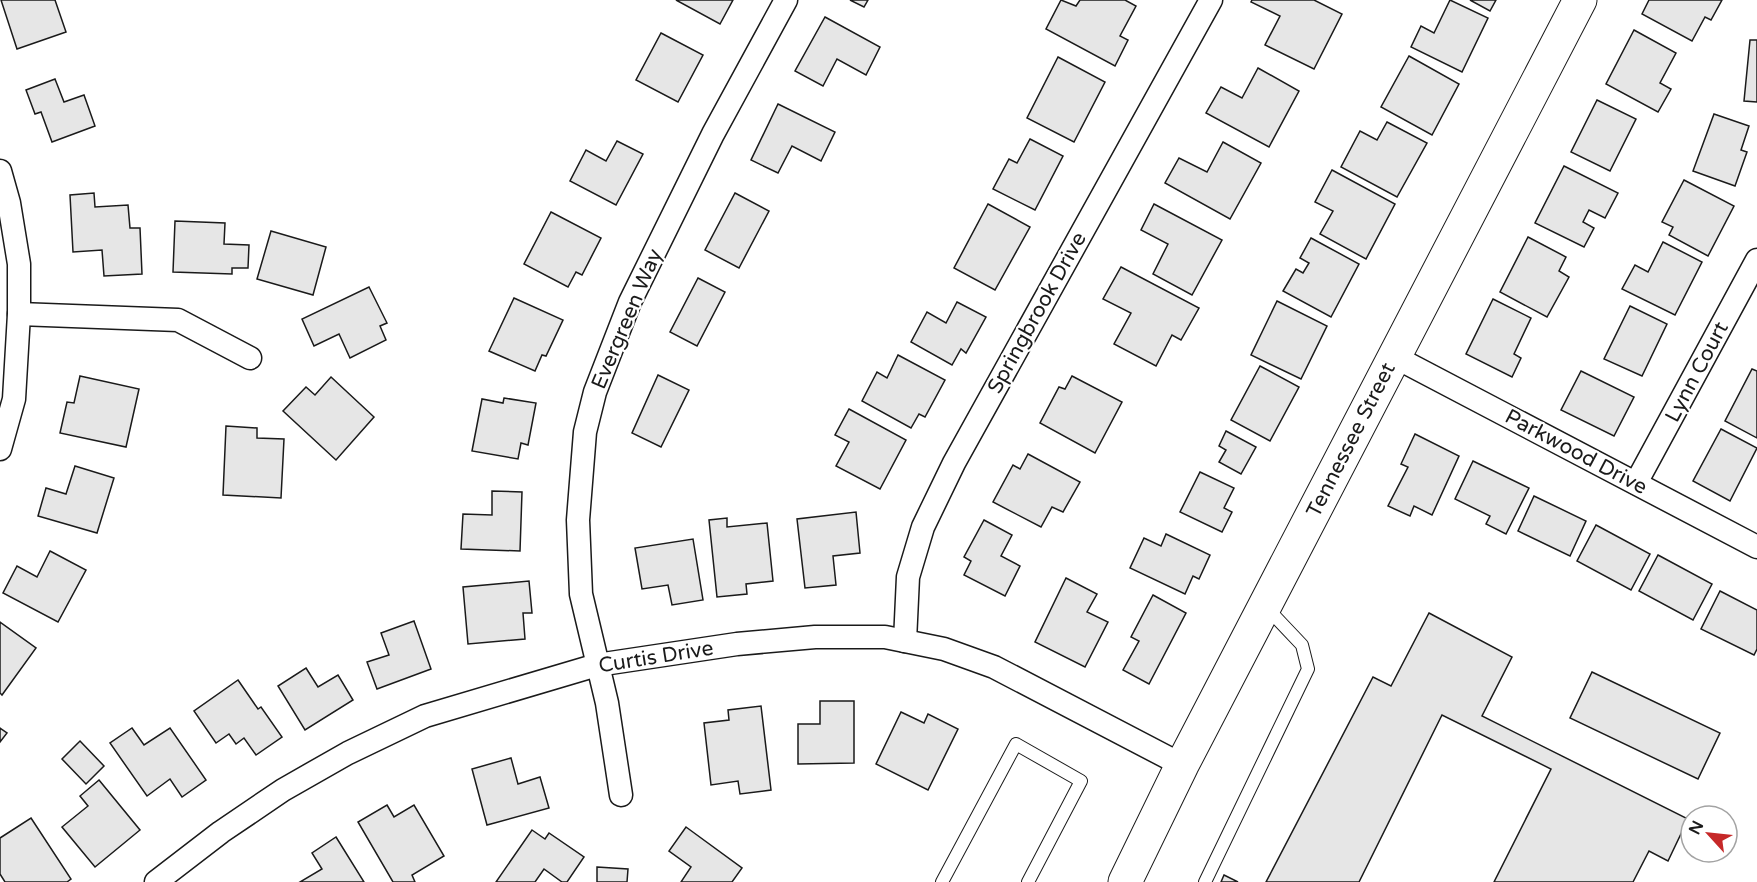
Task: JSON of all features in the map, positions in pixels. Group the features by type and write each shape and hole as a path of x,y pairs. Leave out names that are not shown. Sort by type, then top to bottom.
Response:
{"main road":[{"name":"Tennessee Street","path":"1125,882 1182,765 1580,0"}],"street":[{"name":"Evergreen Way","path":"621,795 607,703 581,594 578,520 585,432 595,392 635,291 713,134 786,0"},
{"name":"Springbrook Drive","path":"905,641 908,577 923,527 954,463 1211,0"},
{"path":"0,171 9,203 19,264 19,314 14,399 0,449"},
{"name":"Lynn Court","path":"1636,483 1757,260"},
{"path":"19,314 178,320 250,358"},
{"name":"Parkwood Drive","path":"1395,357 1757,547"},
{"name":"Curtis Drive","path":"156,882 221,832 283,790 348,753 425,716 597,665 737,644 815,637 885,637 944,649 994,667 1182,765"}],"lane":[{"path":"1205,882 1308,669 1302,645 1265,606"},
{"path":"942,882 1016,744 1081,781 1028,882"}],"building":[{"path":"1,0 55,0 66,32 17,49"},
{"path":"676,0 733,0 720,24"},
{"path":"850,0 868,0 864,7"},
{"path":"1061,0 1076,6 1080,0 1125,0 1136,6 1120,36 1128,40 1115,66 1046,29"},
{"path":"1252,0 1314,0 1342,14 1314,69 1265,45 1280,16 1251,2"},
{"path":"1450,0 1488,18 1462,72 1411,47 1421,26 1434,33"},
{"path":"1470,0 1496,0 1490,11"},
{"path":"1649,0 1722,0 1711,20 1705,17 1692,41 1642,14"},
{"path":"825,17 880,47 866,75 837,59 823,86 795,71"},
{"path":"1634,30 1676,53 1660,83 1671,89 1658,112 1606,84"},
{"path":"661,33 703,55 678,102 636,80"},
{"path":"1750,40 1757,40 1757,102 1744,101"},
{"path":"1409,56 1459,84 1432,135 1381,107"},
{"path":"1058,57 1105,82 1074,142 1027,118"},
{"path":"1258,68 1299,91 1269,147 1206,113 1221,87 1242,98"},
{"path":"55,79 64,102 84,95 95,126 52,142 41,112 35,114 26,90"},
{"path":"1597,100 1636,119 1610,171 1571,152"},
{"path":"778,104 835,132 821,161 792,146 778,173 751,160"},
{"path":"1714,114 1749,126 1741,150 1747,152 1735,186 1693,171"},
{"path":"1387,122 1427,143 1397,197 1341,167 1360,131 1377,140"},
{"path":"1030,139 1063,156 1035,210 993,189 1009,159 1017,163"},
{"path":"617,141 643,154 616,205 570,181 586,150 606,161"},
{"path":"1223,142 1261,163 1230,219 1165,183 1179,158 1207,172"},
{"path":"1564,166 1618,193 1605,218 1589,210 1583,222 1594,228 1584,247 1535,223"},
{"path":"1332,170 1395,204 1366,259 1320,234 1333,211 1315,202"},
{"path":"1684,180 1734,206 1708,256 1669,235 1673,227 1662,222"},
{"path":"94,193 95,207 128,205 130,228 140,228 142,274 104,276 102,250 73,252 70,195"},
{"path":"735,193 769,211 739,268 705,250"},
{"path":"988,204 1030,227 995,290 954,268"},
{"path":"1154,204 1222,240 1192,295 1153,274 1168,244 1141,230"},
{"path":"551,212 601,238 582,275 576,272 568,287 524,264"},
{"path":"175,221 225,223 224,244 249,245 248,268 232,268 232,274 173,272"},
{"path":"271,231 326,247 313,295 257,279"},
{"path":"1528,237 1566,257 1559,271 1569,277 1547,317 1500,292"},
{"path":"1311,238 1359,264 1331,317 1283,291 1296,269 1303,273 1309,263 1300,258"},
{"path":"1663,242 1702,262 1675,315 1622,289 1635,265 1648,272"},
{"path":"1121,267 1199,308 1181,340 1172,335 1156,366 1114,344 1131,313 1103,299"},
{"path":"698,278 725,292 697,346 670,332"},
{"path":"369,287 387,323 380,326 386,340 350,358 339,334 314,346 302,319"},
{"path":"514,298 563,320 546,356 542,355 535,371 489,351"},
{"path":"1493,299 1531,318 1514,354 1521,358 1512,377 1466,354"},
{"path":"1277,301 1327,326 1301,379 1251,355"},
{"path":"957,302 986,317 966,353 961,349 952,365 911,342 927,312 946,323"},
{"path":"1630,306 1667,324 1642,376 1604,359"},
{"path":"898,355 945,380 925,417 919,414 911,428 862,401 877,372 887,378"},
{"path":"1260,366 1299,387 1270,441 1231,420"},
{"path":"1752,369 1757,371 1757,438 1725,421"},
{"path":"1581,371 1634,397 1614,436 1561,410"},
{"path":"658,375 689,390 661,447 632,433"},
{"path":"80,376 139,389 126,447 60,433 67,402 74,403"},
{"path":"1072,376 1122,402 1095,453 1040,423 1059,387 1065,389"},
{"path":"331,377 374,417 336,460 283,411 306,387 315,395"},
{"path":"504,398 536,403 528,445 521,443 518,459 472,451 482,399 503,403"},
{"path":"849,409 906,440 880,489 836,466 849,442 835,435"},
{"path":"226,426 257,428 257,438 284,439 281,498 223,495"},
{"path":"1721,429 1757,448 1730,501 1693,481"},
{"path":"1226,431 1256,447 1241,474 1219,462 1226,450 1219,446"},
{"path":"1415,434 1459,456 1432,515 1414,506 1410,516 1388,506 1408,467 1401,464"},
{"path":"1028,454 1080,482 1063,512 1052,507 1041,527 993,502 1013,465 1020,469"},
{"path":"1473,461 1529,488 1506,534 1486,524 1490,516 1455,499"},
{"path":"75,466 114,478 97,533 38,516 46,488 66,494"},
{"path":"1200,472 1234,488 1224,508 1232,512 1222,532 1180,512"},
{"path":"492,491 522,492 520,551 461,549 463,514 492,515"},
{"path":"1534,496 1586,521 1570,556 1518,531"},
{"path":"856,512 860,553 833,556 836,585 805,588 797,519"},
{"path":"727,518 727,527 767,523 773,581 746,584 747,594 717,597 709,520"},
{"path":"984,520 1012,535 1001,556 1020,566 1005,596 964,575 971,561 964,557"},
{"path":"1596,525 1650,554 1631,590 1577,561"},
{"path":"1166,534 1210,555 1199,579 1193,576 1185,594 1130,568 1144,538 1161,546"},
{"path":"693,539 703,600 672,605 668,585 642,589 635,548"},
{"path":"50,551 86,570 58,622 3,593 17,566 37,577"},
{"path":"1658,555 1712,584 1693,620 1639,591"},
{"path":"1066,578 1097,594 1087,612 1108,622 1085,667 1035,642"},
{"path":"529,581 532,613 523,613 525,639 468,644 463,587"},
{"path":"1720,591 1757,610 1757,649 1754,655 1701,629"},
{"path":"1153,595 1186,613 1149,684 1123,670 1139,641 1131,637"},
{"path":"1429,613 1512,657 1482,716 1679,814 1679,838 1668,861 1649,851 1633,882 1494,882 1551,769 1442,715 1359,882 1266,882 1373,677 1391,686"},
{"path":"414,621 431,669 377,689 367,662 389,655 381,633"},
{"path":"0,622 36,648 2,695 0,693"},
{"path":"306,668 318,687 338,675 353,700 305,730 278,686"},
{"path":"1592,672 1720,733 1698,779 1570,718"},
{"path":"238,680 258,709 261,707 282,737 256,755 244,738 236,744 229,734 216,743 194,711"},
{"path":"820,701 854,701 854,763 798,764 798,724 820,724"},
{"path":"761,706 771,790 740,794 738,781 711,785 704,723 729,720 728,710"},
{"path":"901,712 924,723 928,714 958,729 928,790 876,764"},
{"path":"0,728 7,733 0,742"},
{"path":"132,728 144,745 170,728 206,780 182,797 170,779 147,796 110,743"},
{"path":"80,741 104,766 86,784 62,759"},
{"path":"511,758 518,784 540,777 549,808 487,825 472,769"},
{"path":"99,780 140,830 95,867 62,827 88,806 80,796"},
{"path":"387,805 394,817 414,805 444,856 412,875 415,882 393,882 358,822"},
{"path":"31,818 71,879 67,882 5,882 0,874 0,838"},
{"path":"686,827 742,868 732,882 681,882 691,867 669,851"},
{"path":"532,830 545,839 549,833 584,857 567,882 562,882 544,869 535,882 496,882"},
{"path":"336,837 364,882 300,882 322,869 312,853"},
{"path":"597,867 628,869 627,882 597,882"},
{"path":"1224,875 1238,882 1221,882"}]}
